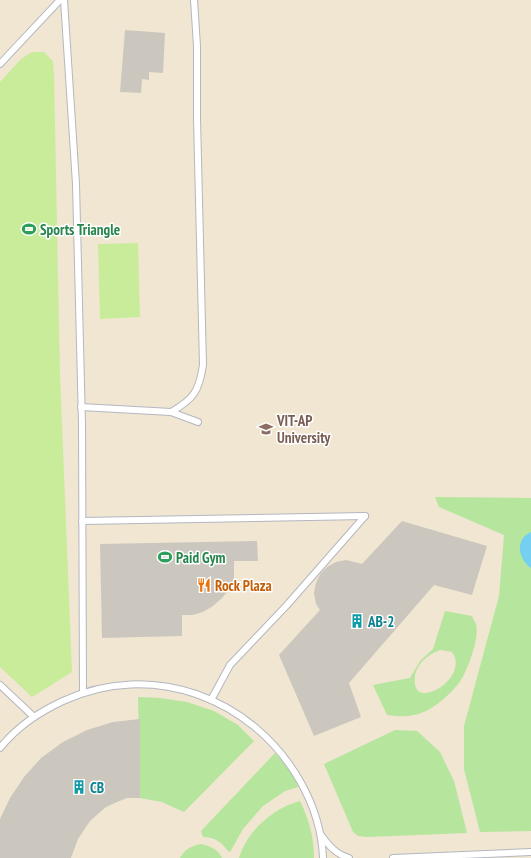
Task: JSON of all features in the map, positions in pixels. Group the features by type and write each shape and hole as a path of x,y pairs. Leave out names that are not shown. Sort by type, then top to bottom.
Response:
{"lane":[{"path":"0,64 60,0"},
{"path":"64,0 76,184 81,407 83,693"},
{"path":"171,412 195,394 201,378 203,365 197,118 197,46 194,0"},
{"path":"81,407 171,412 198,422"},
{"path":"82,521 365,516 287,605 230,665 211,700"},
{"path":"0,685 34,717"},
{"path":"0,748 6,740 34,717 52,706 83,693 110,687 137,685 159,686 180,690 211,700 233,711 252,724 271,740 290,765 306,792 314,812 320,834 323,858"},
{"path":"320,834 328,845 337,853 349,858"},
{"path":"393,858 531,852"}],"shaded area":[{"name":"VIT-AP University","path":"0,0 531,0 531,858 0,858"}],"green space":[{"name":"Sports Triangle","path":"32,52 44,52 53,61 54,76 60,375 72,672 32,697 0,667 0,82 21,59"},
{"path":"138,243 140,317 100,319 98,244"},
{"path":"435,497 531,498 531,831 480,832 464,769 464,726 499,596 504,535 439,507"},
{"path":"445,611 472,616 476,624 476,638 466,671 456,687 440,702 421,713 407,716 387,715 373,685 410,678 420,661 433,649","holes":["441,650 452,652 456,662 454,671 449,680 441,687 433,691 425,693 418,691 415,684 415,676 421,662 430,655"]},
{"path":"138,697 160,698 187,702 214,711 238,725 254,741 184,812 162,802 140,798"},
{"path":"395,730 417,731 440,752 454,781 467,833 367,837 358,836 353,832 324,764"},
{"path":"275,753 291,773 298,787 285,791 263,806 243,829 230,852 217,841 211,838 203,837 201,831"},
{"path":"300,801 310,829 314,858 239,858 248,839 262,822 280,809"},
{"path":"201,844 213,848 222,858 180,858 189,848"}],"water":[{"path":"531,532 531,568 523,559 520,546 524,537"}],"building":[{"path":"125,30 165,33 163,73 149,72 149,80 142,79 141,93 120,92"},
{"name":"AB-2","path":"402,521 487,546 472,595 434,585 349,683 361,717 314,736 279,655 320,610 316,604 314,593 320,574 327,567 336,562 346,560 362,564"},
{"path":"257,541 258,561 234,561 234,578 229,590 213,606 203,612 193,615 182,615 182,636 102,638 100,544"},
{"name":"CB","path":"140,719 140,798 127,798 106,807 90,821 78,839 71,858 0,858 0,819 10,798 24,777 41,758 63,742 87,730 113,722"}],"place":[{"name":"Sports Triangle","path":"29,229"},
{"name":"VIT-AP University","path":"266,429"},
{"name":"Paid Gym","path":"165,557"},
{"name":"Rock Plaza","path":"204,585"},
{"name":"AB-2","path":"357,621"},
{"name":"CB","path":"79,787"}]}
